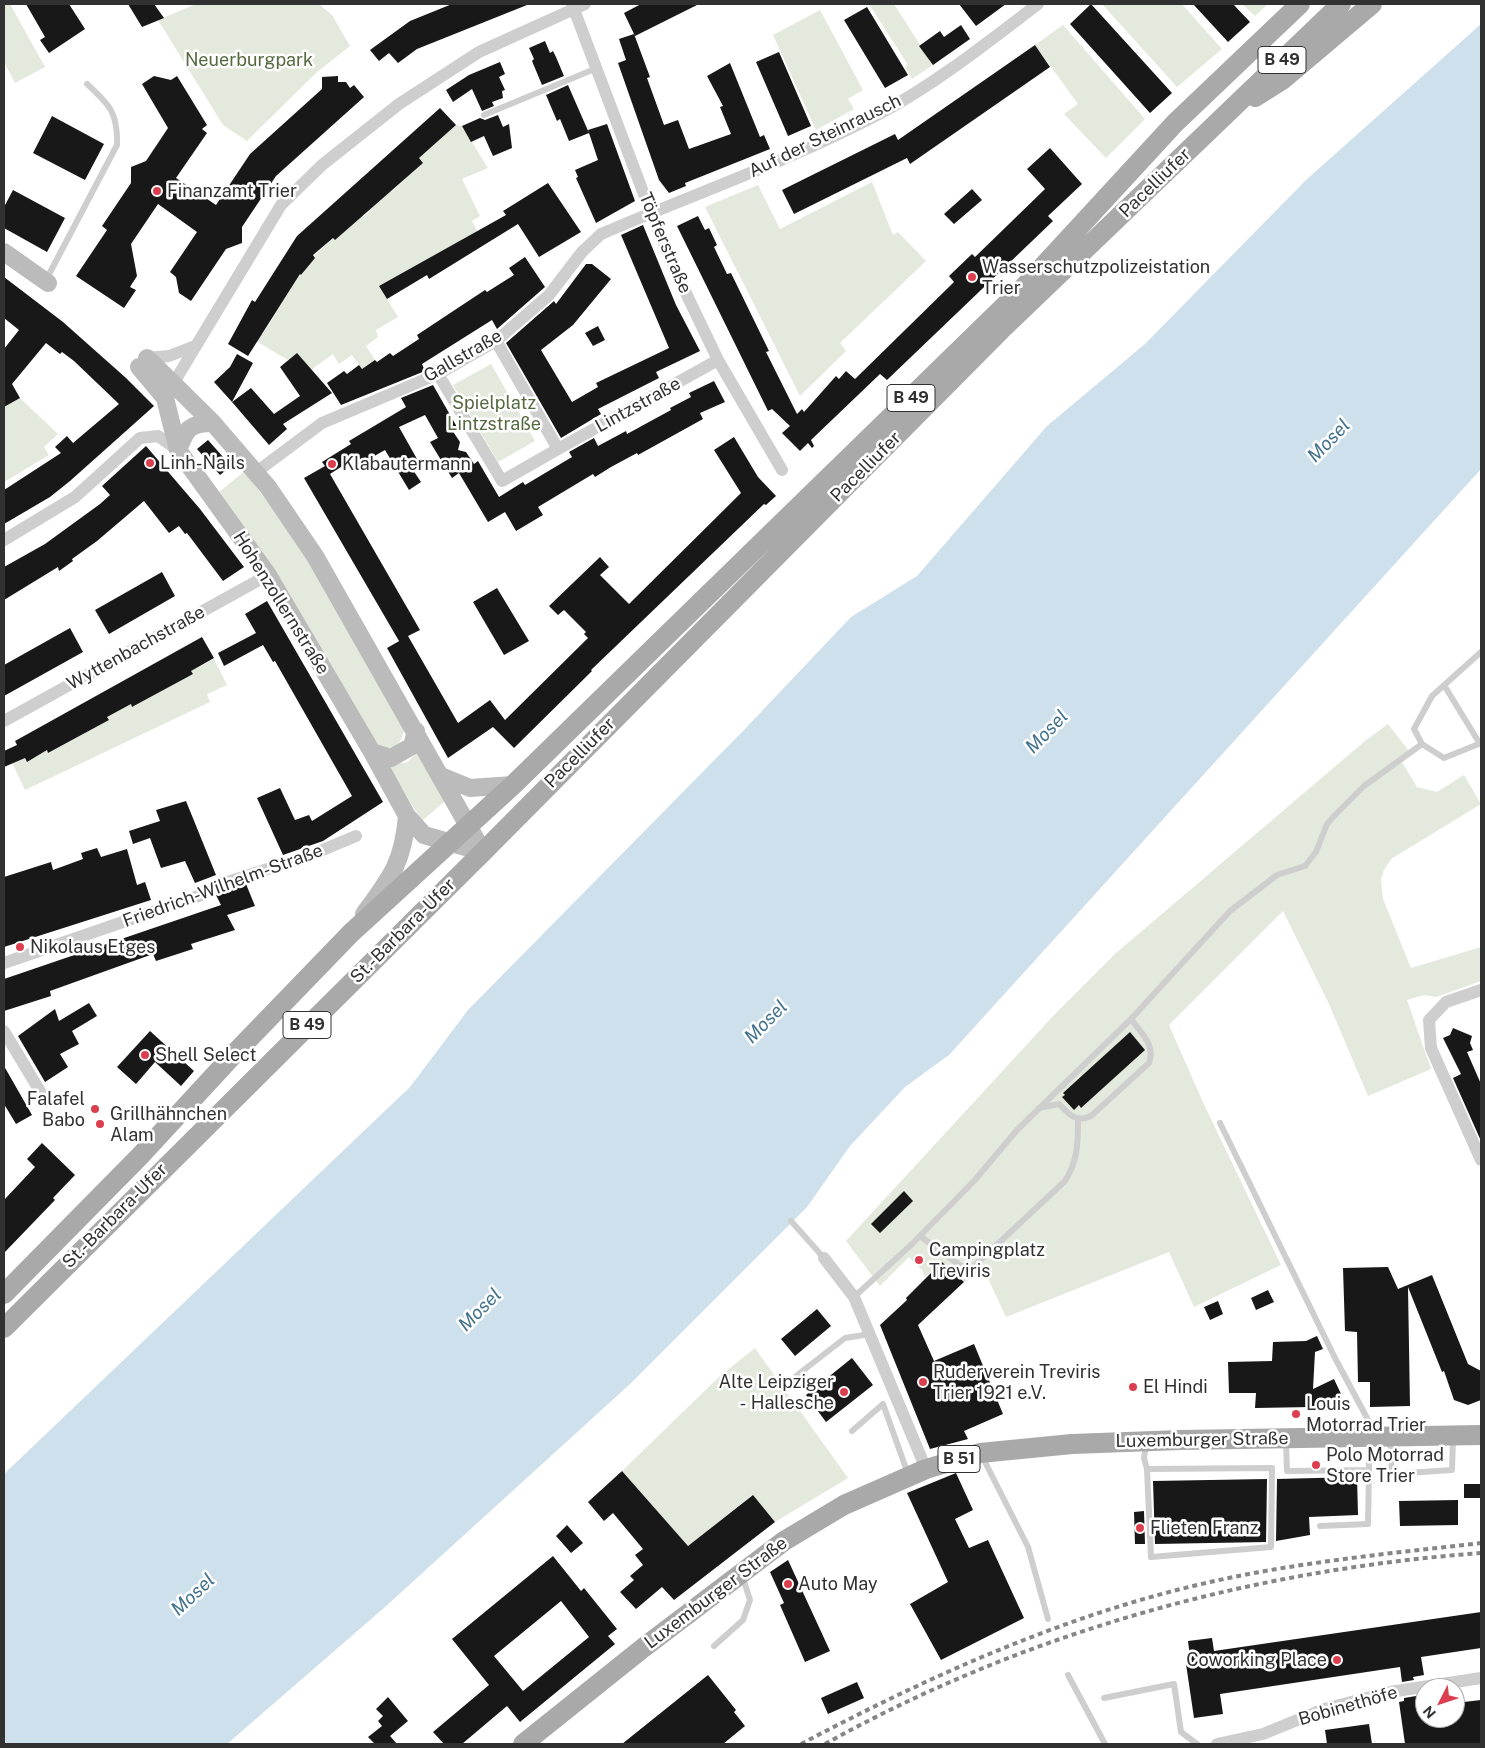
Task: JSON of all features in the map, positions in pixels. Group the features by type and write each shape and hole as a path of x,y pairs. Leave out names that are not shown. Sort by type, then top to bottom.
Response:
{"main road":[{"name":"Pacelliufer","path":"450,844 514,785 1022,289 1175,123 1300,4"},
{"name":"Pacelliufer","path":"483,852 1004,327 1341,4"},
{"path":"1224,117 1282,80 1372,4"},
{"name":"St.-Barbara-Ufer","path":"124,1190 351,933 450,844"},
{"name":"St.-Barbara-Ufer","path":"4,1328 11,1300 124,1190 483,852"},
{"name":"Luxemburger Straße","path":"523,1744 741,1572 784,1541 844,1505 918,1472 980,1453 1072,1444 1286,1438 1481,1436"}],"street":[{"name":"Auf der Steinrausch","path":"651,213 772,165 880,113 943,73 1038,4"},
{"name":"Töpferstraße","path":"577,5 651,213 718,360 782,470"},
{"path":"169,391 194,346 281,205 322,165 399,104 479,52 577,5"},
{"name":"Gallstraße","path":"255,473 322,423 438,374 496,341 550,296 582,252 601,234 651,213"},
{"path":"4,252 46,282"},
{"path":"496,341 558,449"},
{"path":"194,346 169,356 143,363 169,391 213,423 268,487 315,556 483,852"},
{"name":"Lintzstraße","path":"438,374 502,481 718,360"},
{"name":"Hohenzollernstraße","path":"169,391 178,450 268,575 372,752 407,816 424,835 483,852"},
{"path":"4,540 75,497 140,438 158,436 178,450 188,428 194,425 213,423"},
{"name":"Wyttenbachstraße","path":"4,721 268,575"},
{"path":"372,752 391,758 412,746 416,731"},
{"path":"441,776 470,788 514,785"},
{"path":"351,933 398,862 405,840 407,816"},
{"name":"Friedrich-Wilhelm-Straße","path":"4,963 204,894 215,886 308,856 356,836"},
{"path":"1481,990 1446,1002 1429,1020 1431,1048 1481,1160"},
{"path":"4,1031 44,1098"},
{"path":"824,1258 854,1297 870,1334 918,1472"},
{"name":"Bobinethöfe","path":"1216,1744 1263,1734 1324,1709 1390,1692 1481,1678"}],"lane":[{"path":"484,115 598,68"},
{"path":"46,282 117,145 118,128 114,113 87,84"},
{"path":"1444,685 1480,743 1444,758 1422,744 1414,728 1432,696 1444,685 1480,655"},
{"path":"854,1297 920,1236 974,1181 1038,1108 1130,1019 1230,911 1260,885 1277,875 1305,866 1316,852 1327,824 1335,815 1364,786 1409,751 1422,744"},
{"path":"1078,1120 1091,1116 1150,1063 1153,1055 1151,1046 1130,1019"},
{"path":"920,1236 961,1266 973,1267 1065,1181 1072,1169 1078,1149 1078,1120 1059,1104 1038,1108"},
{"path":"1220,1123 1335,1358 1379,1438 1392,1474 1452,1470 1453,1437"},
{"path":"791,1221 824,1258"},
{"path":"796,1376 844,1338 870,1334"},
{"path":"852,1431 883,1404 918,1472"},
{"path":"1286,1438 1287,1471 1369,1470"},
{"path":"1320,1526 1368,1524 1369,1470 1379,1438"},
{"path":"1146,1441 1144,1458 1147,1469 1151,1557 1271,1547 1272,1468 1147,1469"},
{"path":"980,1453 1028,1548 1048,1619"},
{"path":"714,1646 743,1620 750,1600 741,1572"},
{"path":"1068,1675 1105,1744"},
{"path":"1104,1698 1174,1684 1181,1732 1197,1744"}],"green space":[{"path":"4,4 10,4 45,67 15,83 4,62"},
{"name":"Neuerburgpark","path":"196,4 319,4 332,15 350,46 316,73 247,141 223,125 158,20"},
{"path":"869,4 894,4 933,65 912,79 905,67 908,65"},
{"path":"1102,4 1182,4 1222,49 1177,87"},
{"path":"1242,4 1268,4 1255,16"},
{"path":"820,10 863,90 848,99 854,109 816,130 773,35"},
{"path":"1063,25 1145,119 1106,158 1064,114 1078,104 1035,45"},
{"path":"456,125 462,126 488,168 462,179 480,216 472,221 477,231 379,286 398,317 376,330 378,337 366,346 375,360 362,369 352,355 339,364 333,354 311,370 297,353 288,360 256,341 261,333 263,334 300,274 302,275 316,254 333,238 335,240 360,214 363,217 372,209 369,206 387,189 391,192 423,163 419,158"},
{"path":"872,182 893,235 898,232 926,261 840,343 846,351 800,396 705,207 758,185 780,229"},
{"name":"Spielplatz Lintzstraße","path":"491,364 535,441 498,462 453,385"},
{"path":"20,398 58,434 44,447 49,455 4,482 4,407"},
{"path":"245,471 304,554 405,725 402,738 395,746 386,748 374,741 282,581 219,492"},
{"path":"214,659 227,685 207,694 210,702 25,790 6,750 17,745 27,762 47,750 49,753 109,720 107,717 131,704 133,707 192,674 191,671"},
{"name":"Campingplatz Treviris","path":"1388,724 1409,751 1402,762 1417,787 1437,792 1464,775 1481,804 1391,859 1381,879 1383,899 1411,968 1481,947 1481,981 1436,997 1424,995 1407,1000 1431,1069 1368,1096 1329,1004 1283,911 1169,1025 1201,1098 1281,1265 1194,1307 1169,1252 1006,1317 985,1272 964,1282 942,1262 925,1277 922,1270 909,1257 880,1286 846,1241 1054,1015 1116,953 1365,741"},
{"path":"419,751 445,801 422,821 386,763 406,763"},
{"path":"755,1348 848,1478 775,1522 752,1495 688,1546 622,1471 720,1376"}],"water":[{"name":"Mosel","path":"1481,24 1481,469 949,1055 905,1087 850,1146 807,1207 630,1384 385,1607 227,1744 4,1744 4,1474 410,1087 468,1010 744,730 851,617 917,576 1047,426 1145,344 1306,180"}],"building":[{"path":"26,4 69,4 85,29 49,53 40,40 45,37"},
{"path":"128,4 154,4 164,18 142,27"},
{"path":"452,4 527,5 417,49 398,63 389,53 379,61 370,50 410,21"},
{"path":"641,4 699,4 635,36 624,13"},
{"path":"959,4 1006,4 976,26"},
{"path":"1091,4 1172,93 1150,113 1070,24"},
{"path":"1193,4 1233,4 1250,22 1228,42"},
{"path":"867,7 908,75 885,88 844,20"},
{"path":"961,25 970,39 933,65 919,46 940,31 944,37"},
{"path":"634,34 650,77 647,78 664,125 678,120 689,149 731,134 720,107 723,106 707,76 730,63 760,137 764,135 770,149 685,183 686,186 669,193 659,180 618,63 626,60 619,39"},
{"path":"545,41 550,53 553,51 564,76 542,85 529,48"},
{"path":"1035,45 1050,67 910,164 907,158 794,214 782,190 895,134 898,140"},
{"path":"779,52 811,126 788,136 756,62"},
{"path":"500,62 505,74 499,77 505,90 502,91 503,98 492,102 494,106 482,111 472,89 453,102 446,90 469,75"},
{"name":"Finanzamt Trier","path":"154,76 171,80 177,76 207,125 202,129 207,133 176,178 216,205 250,154 322,89 322,77 338,76 338,82 346,82 350,88 354,85 364,97 276,176 242,227 242,243 226,249 191,301 179,293 176,277 170,272 197,232 158,204 131,244 137,276 130,287 136,290 124,308 76,276 107,230 102,226 131,183 131,167 146,161 168,128 142,84"},
{"path":"568,85 589,133 569,141 560,119 557,121 546,95"},
{"path":"440,108 456,125 419,158 423,163 335,240 333,238 313,255 315,258 300,274 248,356 228,344 252,300 255,302 297,236"},
{"path":"498,115 503,127 509,124 512,148 493,156 484,136 471,142 462,126 480,118 485,120"},
{"path":"52,116 104,144 85,180 33,153"},
{"path":"607,124 635,201 596,223 576,178 578,177 575,170 598,160 588,130"},
{"path":"1050,148 1082,184 1048,216 1053,221 887,380 880,374 811,440 814,446 812,448 808,443 800,451 782,433 790,426 772,409 768,411 677,226 698,216 705,230 709,228 717,245 714,247 727,274 731,273 769,351 766,352 797,414 802,409 804,412 836,376 839,379 846,371 855,379 954,282 949,276 972,254 975,257 1045,189 1027,169"},
{"path":"548,183 581,232 539,257 518,224 429,279 427,275 387,299 379,286 506,215 503,211"},
{"path":"972,189 982,200 954,224 944,214"},
{"path":"13,190 65,218 47,252 4,228 4,207"},
{"path":"643,225 676,305 700,351 656,372 659,378 598,409 601,414 561,438 506,343 554,301 556,304 586,264 592,264 611,279 573,325 541,350 572,402 598,387 596,383 669,348 621,235"},
{"path":"525,257 545,287 497,329 492,320 422,364 425,371 341,405 327,383 344,371 347,374 359,365 362,369 390,353 393,356 419,339 417,335 485,290 487,292 514,275 509,268"},
{"path":"4,277 63,322 126,378 154,406 50,497 4,524 4,490 61,453 55,447 67,436 73,443 119,404 74,361 62,352 60,354 46,343 12,384 20,398 4,407 4,349 19,330 4,318"},
{"path":"598,326 605,340 593,346 585,333"},
{"path":"297,353 332,393 283,424 287,429 269,445 232,402 251,388 274,414 300,396 280,367"},
{"path":"237,354 253,363 232,402 214,382 230,367"},
{"path":"714,381 725,402 700,413 703,419 595,477 593,474 538,507 543,515 516,531 505,512 488,522 459,473 452,478 430,442 438,438 425,415 399,427 417,459 409,464 421,482 409,490 385,450 362,463 358,456 330,474 420,630 408,636 458,723 490,700 505,720 588,638 584,634 586,632 564,610 558,615 549,606 600,557 609,567 600,575 629,604 741,493 714,450 734,437 758,477 776,496 766,505 764,504 591,670 514,748 493,727 448,758 387,648 401,640 399,641 304,478 325,466 322,462 351,444 349,441 406,407 401,398 433,385 457,427 452,430 460,442 458,450 466,452 474,464 478,461 499,497 523,482 525,485 572,457 569,452 594,438 598,446 626,431 627,434 691,397 689,393"},
{"path":"208,440 231,466 220,475 197,449"},
{"path":"146,446 200,509 244,567 223,581 187,533 185,534 179,526 169,533 144,501 59,571 58,567 4,600 4,567 45,544 100,504 110,495 102,486"},
{"path":"162,572 175,596 109,634 95,610"},
{"path":"497,588 529,641 504,655 473,602"},
{"path":"267,601 383,802 323,841 283,855 257,798 280,788 295,820 309,815 312,821 352,796 275,661 273,662 263,645 224,666 218,653 256,633 245,614"},
{"path":"70,628 83,652 4,696 4,665"},
{"path":"202,637 214,658 191,671 193,674 132,707 131,704 107,717 109,720 48,753 47,750 27,762 25,758 4,767 4,751 17,745 15,741"},
{"path":"186,801 216,875 195,883 185,861 161,868 150,838 133,844 129,831 160,821 156,810"},
{"path":"97,848 101,857 127,849 137,885 145,882 151,900 4,947 4,877 51,862 53,870 83,859 81,853"},
{"path":"246,884 255,906 227,915 235,930 191,944 193,949 156,961 153,954 50,991 51,996 4,1011 4,979 221,905 216,895"},
{"path":"89,1003 97,1016 72,1031 79,1044 60,1054 68,1067 45,1082 18,1036 55,1009 59,1021"},
{"path":"1453,1028 1472,1036 1470,1043 1473,1050 1467,1052 1481,1084 1481,1141 1453,1078 1461,1074 1443,1038 1450,1035"},
{"name":"Shell Select","path":"150,1031 194,1071 181,1086 155,1062 136,1084 117,1067"},
{"path":"1130,1032 1145,1050 1081,1108 1079,1105 1074,1110 1062,1097 1065,1095 1063,1093"},
{"path":"4,1066 32,1115 16,1124 4,1104"},
{"path":"42,1143 75,1175 53,1198 55,1200 4,1253 4,1200 35,1167 27,1159"},
{"path":"904,1191 913,1201 880,1233 871,1224"},
{"name":"Ruderverein Treviris Trier 1921 e.V.","path":"942,1262 964,1282 918,1325 934,1361 974,1344 1003,1414 964,1431 968,1439 930,1449 880,1325 907,1300 906,1298"},
{"path":"1388,1267 1398,1289 1432,1275 1468,1364 1481,1371 1481,1400 1468,1405 1454,1400 1444,1371 1442,1372 1408,1287 1410,1406 1370,1407 1370,1382 1358,1382 1357,1332 1345,1331 1343,1268"},
{"path":"1268,1290 1274,1302 1256,1310 1251,1298"},
{"path":"1218,1301 1223,1314 1210,1320 1204,1307"},
{"path":"817,1309 831,1326 795,1356 781,1339"},
{"path":"1317,1336 1323,1349 1315,1352 1313,1389 1334,1379 1342,1396 1336,1398 1336,1410 1313,1411 1312,1407 1255,1408 1256,1393 1229,1393 1228,1362 1272,1361 1273,1342 1306,1341"},
{"path":"852,1358 873,1385 826,1422 806,1395"},
{"path":"622,1471 688,1546 753,1495 775,1522 674,1600 662,1587 636,1609 620,1592 634,1580 630,1576 643,1565 635,1555 643,1549 613,1513 604,1521 588,1502"},
{"path":"956,1473 973,1510 955,1519 969,1548 988,1540 1024,1618 941,1660 910,1604 948,1582 907,1493"},
{"path":"1357,1477 1358,1515 1309,1517 1310,1535 1276,1541 1277,1479"},
{"path":"1267,1479 1266,1542 1155,1544 1153,1481"},
{"path":"1464,1484 1481,1484 1481,1498 1464,1498"},
{"path":"1458,1500 1458,1525 1400,1526 1399,1501"},
{"path":"1144,1511 1145,1544 1135,1544 1134,1512"},
{"path":"567,1525 583,1543 571,1553 556,1536"},
{"path":"553,1556 581,1591 584,1588 617,1629 608,1636 615,1644 520,1722 507,1706 462,1744 444,1744 433,1732 489,1685 452,1639","holes":["561,1601 589,1637 523,1691 494,1656"]},
{"path":"788,1560 830,1651 805,1662 780,1605 784,1603 770,1572"},
{"path":"1481,1612 1481,1648 1421,1657 1424,1675 1413,1677 1414,1680 1402,1682 1400,1667 1220,1694 1223,1714 1194,1718 1186,1664 1191,1664 1188,1641 1212,1638 1214,1651"},
{"path":"708,1675 736,1710 734,1712 745,1726 723,1744 622,1744"},
{"path":"857,1682 864,1698 828,1714 821,1698"},
{"path":"1415,1696 1415,1728 1465,1728 1465,1702 1481,1700 1481,1744 1405,1744 1399,1702 1404,1701 1404,1698"},
{"path":"388,1697 408,1721 390,1736 397,1744 375,1744 368,1737 382,1726 378,1721 383,1716 376,1709"},
{"path":"1369,1724 1372,1744 1327,1744 1325,1730"}],"railway":[{"path":"801,1744 896,1696 992,1653 1092,1615 1142,1600 1193,1586 1265,1571 1337,1560 1481,1543"},
{"path":"825,1744 902,1704 980,1669 1061,1639 1142,1613 1226,1591 1310,1574 1395,1561 1481,1553"}],"place":[{"name":"Finanzamt Trier","path":"157,191"},
{"name":"Wasserschutzpolizeistation Trier","path":"972,277"},
{"name":"Linh-Nails","path":"150,463"},
{"name":"Klabautermann","path":"332,464"},
{"name":"Nikolaus Etges","path":"20,947"},
{"name":"Shell Select","path":"145,1055"},
{"name":"Falafel Babo","path":"95,1109"},
{"name":"Grillhähnchen Alam","path":"100,1124"},
{"name":"Campingplatz Treviris","path":"919,1260"},
{"name":"Ruderverein Treviris Trier 1921 e.V.","path":"923,1382"},
{"name":"El Hindi","path":"1133,1387"},
{"name":"Alte Leipziger - Hallesche","path":"844,1392"},
{"name":"Louis Motorrad Trier","path":"1296,1414"},
{"name":"Polo Motorrad Store Trier","path":"1316,1465"},
{"name":"Flieten Franz","path":"1140,1528"},
{"name":"Auto May","path":"788,1584"},
{"name":"Coworking Place","path":"1337,1660"}]}
